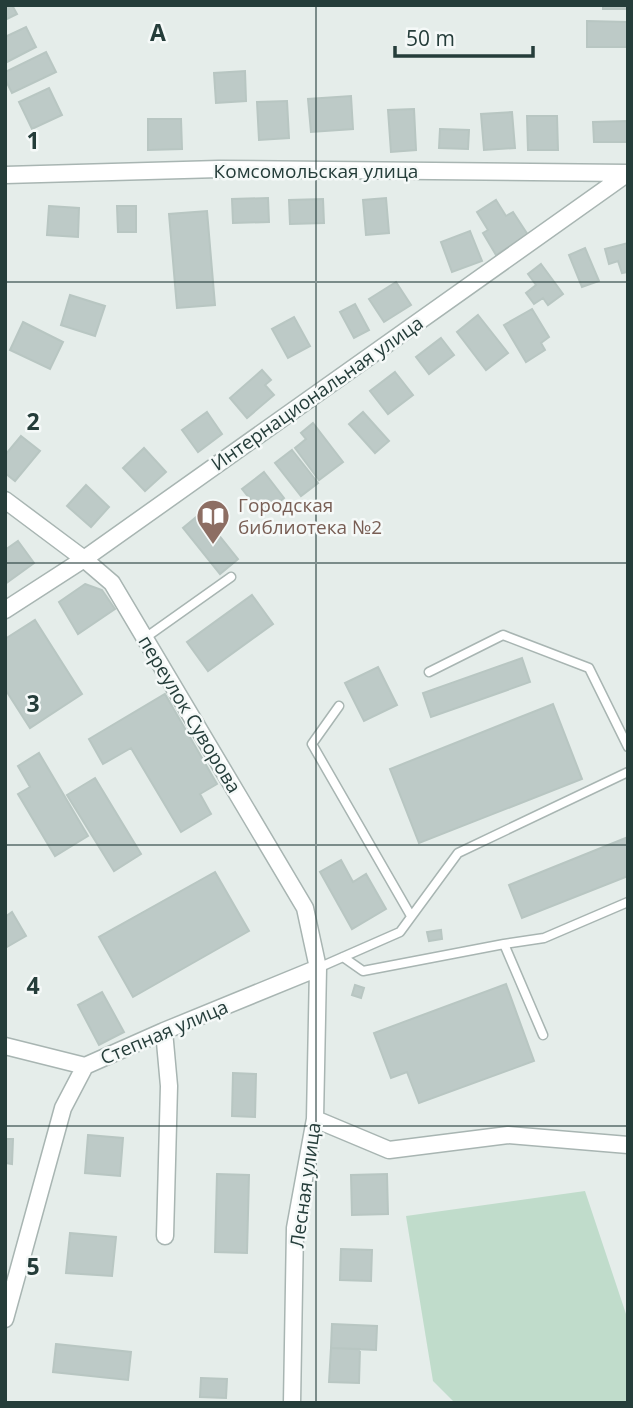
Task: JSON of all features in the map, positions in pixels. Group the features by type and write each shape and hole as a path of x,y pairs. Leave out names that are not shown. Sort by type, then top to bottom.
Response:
{"street":[{"name":"Комсомольская улица","path":"5,174 219,170 628,173"},
{"name":"Интернациональная улица","path":"5,610 84,559 628,173"},
{"name":"переулок Суворова","path":"5,500 112,583 305,908 318,968"},
{"name":"Степная улица","path":"5,1046 85,1066 318,968"},
{"name":"Лесная улица","path":"292,1403 295,1228 315,1119 318,968"},
{"path":"164,1031 169,1086 165,1236"},
{"path":"5,1319 63,1108 85,1066"},
{"path":"315,1119 389,1150 508,1135 628,1144"}],"lane":[{"path":"145,638 231,577"},
{"path":"429,672 503,635 589,668 628,747"},
{"path":"339,706 312,744 411,916"},
{"path":"318,968 400,932 458,853 628,772"},
{"path":"343,957 363,971 544,938 628,902"},
{"path":"504,944 543,1035"}],"green space":[{"path":"585,1191 628,1320 628,1403 455,1403 433,1381 406,1216"}],"building":[{"path":"5,5 12,5 17,14 5,20"},
{"path":"603,5 628,5 628,9 603,9"},
{"path":"587,21 628,22 628,47 587,47"},
{"path":"26,27 36,47 5,63 5,37"},
{"path":"46,52 56,72 12,93 5,79 5,72"},
{"path":"245,71 246,101 216,103 214,73"},
{"path":"49,88 62,115 32,129 19,102"},
{"path":"351,96 353,129 311,132 308,99"},
{"path":"287,101 289,138 259,140 257,102"},
{"path":"414,109 416,150 391,152 388,110"},
{"path":"512,112 515,148 484,150 481,114"},
{"path":"527,116 557,116 558,150 528,150"},
{"path":"148,119 181,119 182,149 148,150"},
{"path":"628,121 628,142 594,142 593,122"},
{"path":"440,129 469,130 468,149 439,148"},
{"path":"268,198 269,222 233,223 232,199"},
{"path":"386,198 389,233 366,235 363,200"},
{"path":"323,199 324,223 290,224 289,200"},
{"path":"496,200 506,216 513,212 528,235 496,255 483,233 488,230 477,212"},
{"path":"49,206 79,208 78,237 47,235"},
{"path":"117,206 136,206 136,232 118,232"},
{"path":"207,211 215,305 177,308 169,214"},
{"path":"470,231 482,261 452,272 441,242"},
{"path":"628,243 628,272 622,273 618,261 609,264 605,249"},
{"path":"585,248 599,281 582,287 569,255"},
{"path":"541,264 563,294 548,305 543,298 534,304 526,293 536,285 528,274"},
{"path":"396,282 411,305 384,322 369,299"},
{"path":"70,295 105,306 95,336 61,325"},
{"path":"355,304 369,330 354,338 340,312"},
{"path":"532,309 549,337 541,343 545,350 526,362 504,325"},
{"path":"478,315 508,353 486,370 457,332"},
{"path":"294,317 310,346 288,358 272,329"},
{"path":"23,322 63,342 50,369 10,350"},
{"path":"441,338 454,355 429,374 416,357"},
{"path":"262,370 271,380 265,385 274,395 247,418 230,398"},
{"path":"395,372 413,395 388,414 370,391"},
{"path":"207,412 222,434 198,452 182,430"},
{"path":"363,412 389,441 375,453 349,424"},
{"path":"313,423 343,462 319,480 295,448 306,439 301,433"},
{"path":"21,436 40,451 15,481 5,473 5,455"},
{"path":"144,448 166,472 145,491 123,468"},
{"path":"292,450 318,483 301,496 275,463"},
{"path":"264,472 284,498 263,515 242,489"},
{"path":"86,485 109,507 91,527 67,506"},
{"name":"Городская библиотека №2","path":"207,508 223,528 217,533 238,559 220,574 183,528"},
{"path":"18,541 34,563 5,584 5,550"},
{"path":"85,584 102,590 115,609 78,634 59,602"},
{"path":"252,595 273,624 208,671 187,642"},
{"path":"35,620 82,694 30,728 5,689 5,639"},
{"path":"522,658 530,682 431,717 423,693"},
{"path":"378,667 397,705 364,721 345,683"},
{"path":"165,694 217,784 200,794 211,814 181,832 131,748 103,764 89,739"},
{"path":"553,704 582,779 419,843 390,769"},
{"path":"39,753 88,836 55,856 18,794 30,787 18,766"},
{"path":"95,778 141,854 114,871 67,795"},
{"path":"628,837 628,876 522,918 509,885"},
{"path":"341,860 353,882 366,874 386,909 352,929 320,872"},
{"path":"215,872 249,931 133,997 99,937"},
{"path":"12,912 26,936 5,948 5,917"},
{"path":"441,930 442,939 429,941 427,932"},
{"path":"506,984 534,1061 419,1103 407,1072 391,1078 374,1033"},
{"path":"355,985 364,988 361,998 352,995"},
{"path":"102,992 124,1032 99,1045 78,1005"},
{"path":"233,1073 256,1074 255,1117 232,1116"},
{"path":"88,1135 123,1138 120,1176 85,1173"},
{"path":"5,1139 13,1139 12,1164 5,1163"},
{"path":"217,1174 249,1175 247,1253 215,1252"},
{"path":"387,1174 388,1214 352,1215 351,1175"},
{"path":"70,1233 116,1237 112,1276 66,1273"},
{"path":"341,1249 372,1250 371,1281 340,1280"},
{"path":"332,1324 377,1326 376,1350 331,1348"},
{"path":"56,1344 131,1352 128,1380 53,1372"},
{"path":"331,1348 360,1349 359,1383 329,1382"},
{"path":"201,1378 227,1379 226,1398 200,1397"}],"place":[{"name":"Городская библиотека №2","path":"213,546"}]}
